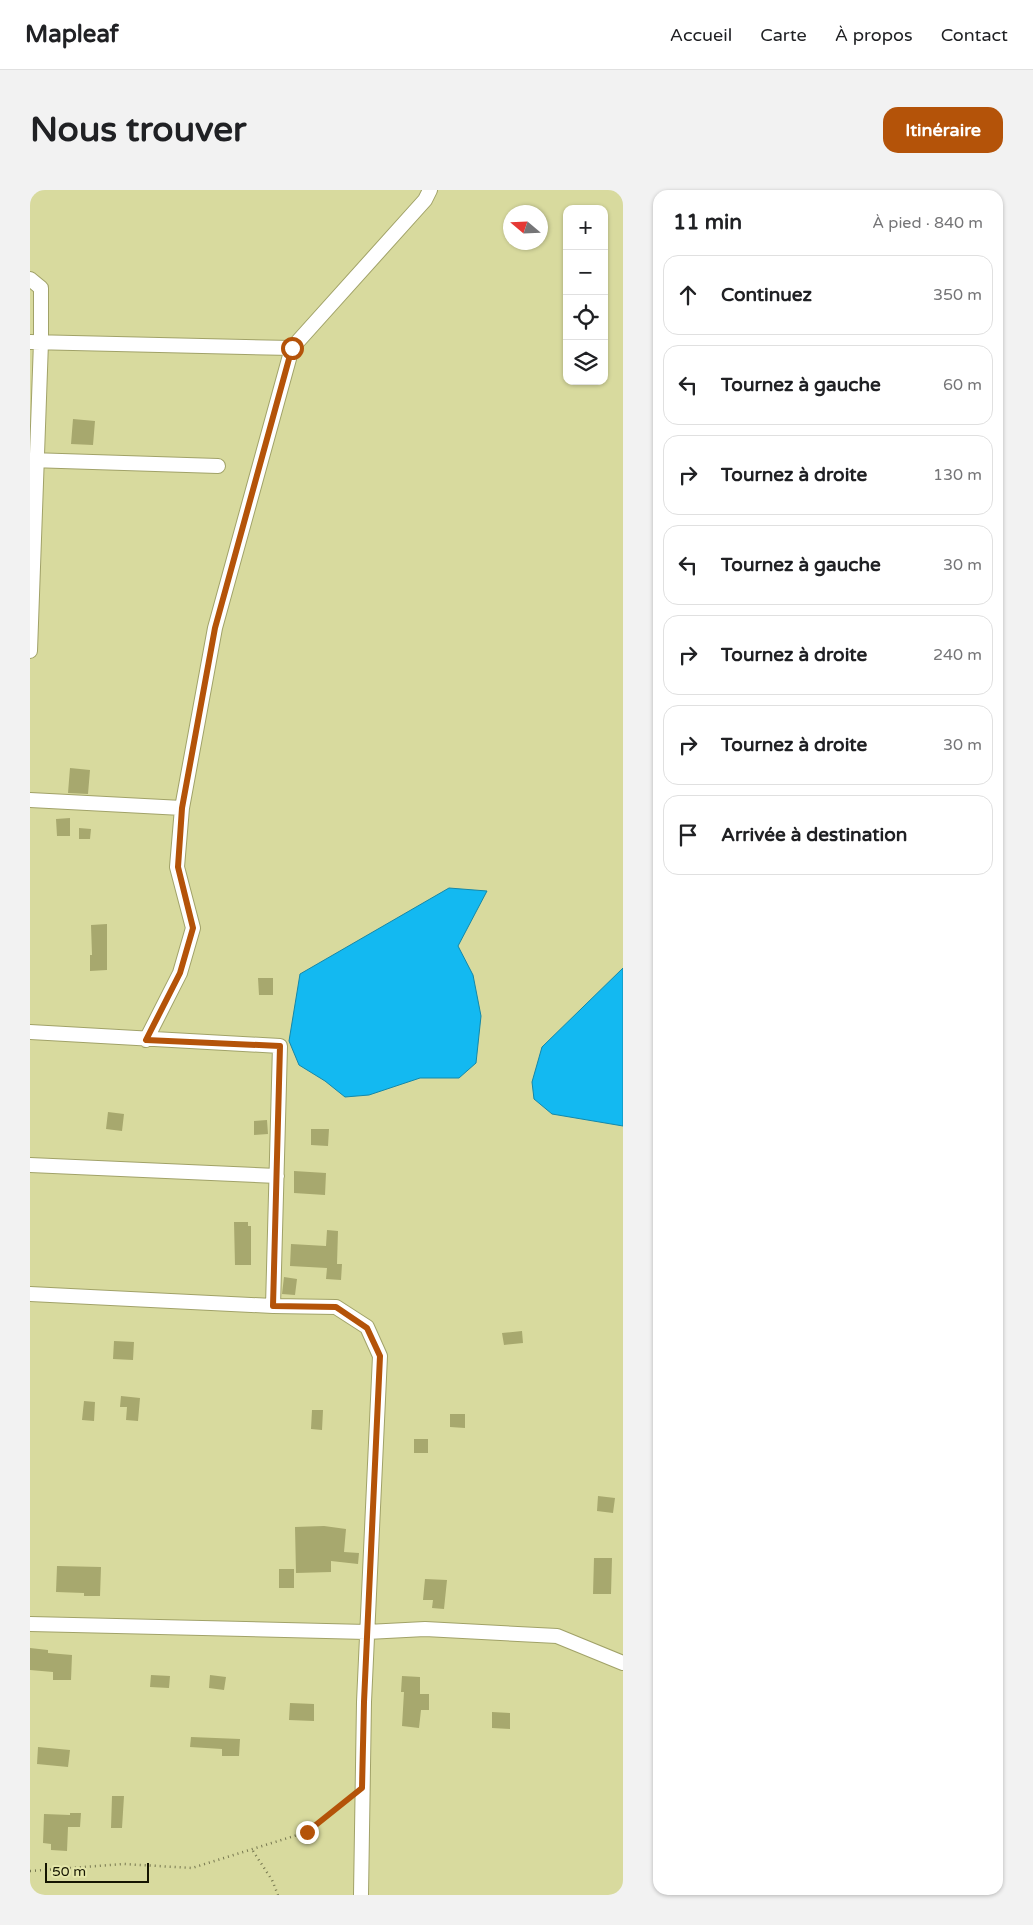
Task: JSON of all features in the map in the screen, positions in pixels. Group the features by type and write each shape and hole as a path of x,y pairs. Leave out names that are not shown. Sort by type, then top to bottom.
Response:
{"street":[{"path":"146,1040 180,973 193,928 178,867 182,808 215,628 292,348 426,200 430,190"},
{"path":"30,279 40,288 35,342 30,651"},
{"path":"35,342 292,348"},
{"path":"34,460 218,466"},
{"path":"30,800 182,808"},
{"path":"30,1032 146,1040 280,1046 273,1306"},
{"path":"30,1165 277,1176"},
{"path":"30,1294 273,1306 336,1307 367,1328 380,1356 367,1632 361,1895"},
{"path":"30,1624 367,1632 425,1629 557,1636 623,1663"}],"path":[{"path":"30,1871 124,1864 192,1868 307,1832 362,1788"},
{"path":"253,1850 272,1880 278,1895"}],"water":[{"path":"449,888 487,891 458,946 473,975 481,1016 476,1063 459,1078 420,1078 369,1095 345,1097 325,1081 299,1065 289,1041 300,974"},
{"path":"623,968 623,1126 552,1114 534,1099 532,1082 542,1047"}],"building":[{"path":"73,419 95,421 93,445 71,444"},
{"path":"70,768 90,770 88,794 68,793"},
{"path":"70,818 70,836 57,836 56,819"},
{"path":"79,828 91,829 90,839 79,839"},
{"path":"107,924 107,970 90,971 90,955 92,955 91,925"},
{"path":"258,978 273,978 273,995 259,995"},
{"path":"108,1112 124,1114 122,1131 106,1129"},
{"path":"267,1120 268,1134 254,1135 254,1121"},
{"path":"311,1129 329,1129 328,1146 311,1145"},
{"path":"294,1171 326,1173 325,1195 294,1193"},
{"path":"234,1222 248,1222 248,1226 251,1226 251,1265 235,1265"},
{"path":"327,1230 338,1231 337,1264 342,1264 341,1280 326,1279 327,1268 290,1266 291,1244 326,1246"},
{"path":"284,1277 297,1279 295,1295 282,1294"},
{"path":"522,1331 523,1343 504,1345 502,1333"},
{"path":"114,1341 134,1342 133,1360 113,1359"},
{"path":"121,1396 140,1398 138,1421 126,1420 127,1407 120,1407"},
{"path":"84,1401 95,1402 94,1421 82,1420"},
{"path":"312,1410 323,1410 322,1430 311,1429"},
{"path":"450,1414 465,1414 465,1428 450,1427"},
{"path":"414,1439 428,1439 428,1453 414,1453"},
{"path":"598,1496 615,1498 613,1513 597,1511"},
{"path":"324,1526 346,1529 344,1552 359,1553 358,1564 331,1561 331,1572 296,1573 295,1527"},
{"path":"594,1558 612,1558 611,1594 593,1594"},
{"path":"57,1566 101,1567 100,1596 84,1596 84,1593 56,1592"},
{"path":"279,1569 294,1569 294,1588 279,1588"},
{"path":"425,1579 447,1580 444,1609 432,1608 433,1600 423,1600"},
{"path":"30,1648 48,1650 48,1653 72,1655 71,1680 53,1680 53,1672 30,1670"},
{"path":"151,1675 170,1676 169,1688 150,1687"},
{"path":"210,1675 226,1677 224,1690 209,1688"},
{"path":"402,1676 420,1677 420,1694 429,1694 429,1710 421,1710 419,1728 402,1726 404,1692 401,1692"},
{"path":"290,1703 314,1704 314,1721 289,1720"},
{"path":"492,1712 510,1713 510,1729 492,1728"},
{"path":"191,1737 240,1739 239,1756 222,1756 222,1749 190,1747"},
{"path":"38,1747 70,1750 68,1767 37,1764"},
{"path":"112,1796 124,1796 122,1828 111,1828"},
{"path":"70,1813 81,1813 80,1827 68,1827 67,1851 51,1850 51,1844 43,1843 44,1814 70,1815"}],"route":[{"path":"292,348 215,628 182,808 178,867 193,928 180,973 146,1040 280,1046 273,1306 336,1307 367,1328 380,1356 364,1702 362,1788 307,1832"}]}
